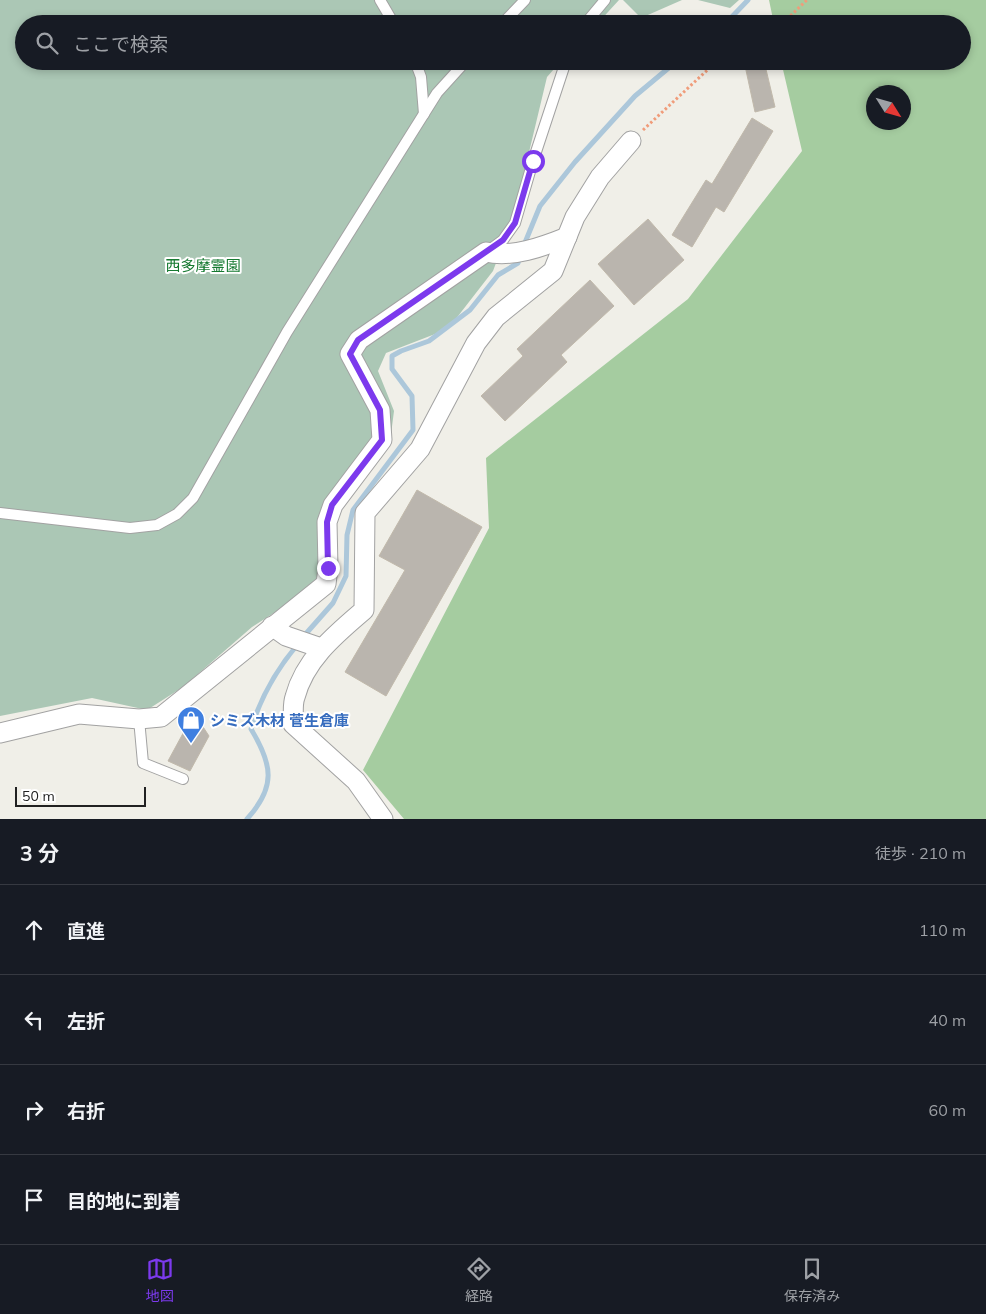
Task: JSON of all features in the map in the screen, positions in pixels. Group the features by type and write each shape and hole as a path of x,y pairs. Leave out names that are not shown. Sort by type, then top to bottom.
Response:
{"street":[{"path":"384,819 356,780 293,724 294,697 320,648 364,610 365,513 420,449 476,343 496,317 553,271 575,217 600,177 631,141"},
{"path":"0,733 79,714 139,720 161,717 279,631 326,584 328,568 327,522 332,505 382,440 380,410 350,354 358,340 492,254 544,246 566,237"},
{"path":"279,631 320,648"}],"lane":[{"path":"380,0 389,15"},
{"path":"511,15 525,0"},
{"path":"592,15 605,0"},
{"path":"418,70 421,77 424,114"},
{"path":"0,513 130,528 157,525 177,514 193,498 287,332 437,93 458,70"},
{"path":"492,254 515,223 563,70"},
{"path":"139,720 143,763 183,779"}],"path":[{"path":"791,15 807,0"},
{"path":"631,141 707,70"}],"green space":[{"name":"西多摩霊園","path":"0,0 619,0 605,15 15,15 15,70 553,70 547,77 514,215 493,271 448,329 386,353 378,371 394,411 390,442 336,513 317,585 252,627 183,687 147,710 92,698 0,716"},
{"path":"623,0 682,0 648,15 638,15"},
{"path":"698,0 739,0 730,8"},
{"path":"769,0 986,0 986,819 404,819 363,770 489,528 486,458 688,299 802,151 783,70 971,70 971,15 772,15"}],"building":[{"path":"746,70 766,70 775,107 755,112"},
{"path":"752,118 773,131 724,212 716,207 692,247 672,235 706,180 712,184"},
{"path":"648,219 684,260 634,305 598,264"},
{"path":"590,280 614,306 561,355 567,362 505,421 481,396 523,356 517,349"},
{"path":"417,490 482,527 386,696 345,672 405,570 379,556"},
{"path":"194,713 209,736 190,771 168,761 187,726 183,719"}],"waterway":[{"path":"734,15 748,0"},
{"path":"524,245 540,206 575,162 635,96 666,70"},
{"path":"303,637 333,603 346,576 347,535 353,510 413,430 412,396 392,369 392,356 429,341 470,310 498,275 518,263 520,256"},
{"path":"247,819 263,796 268,776 264,754 251,729 259,705 270,684 298,644"}],"place":[{"name":"シミズ木材 菅生倉庫","path":"191,744"}],"route":[{"path":"328,568 327,522 332,505 382,440 380,410 350,354 358,340 503,240 515,223 533,161"}]}
